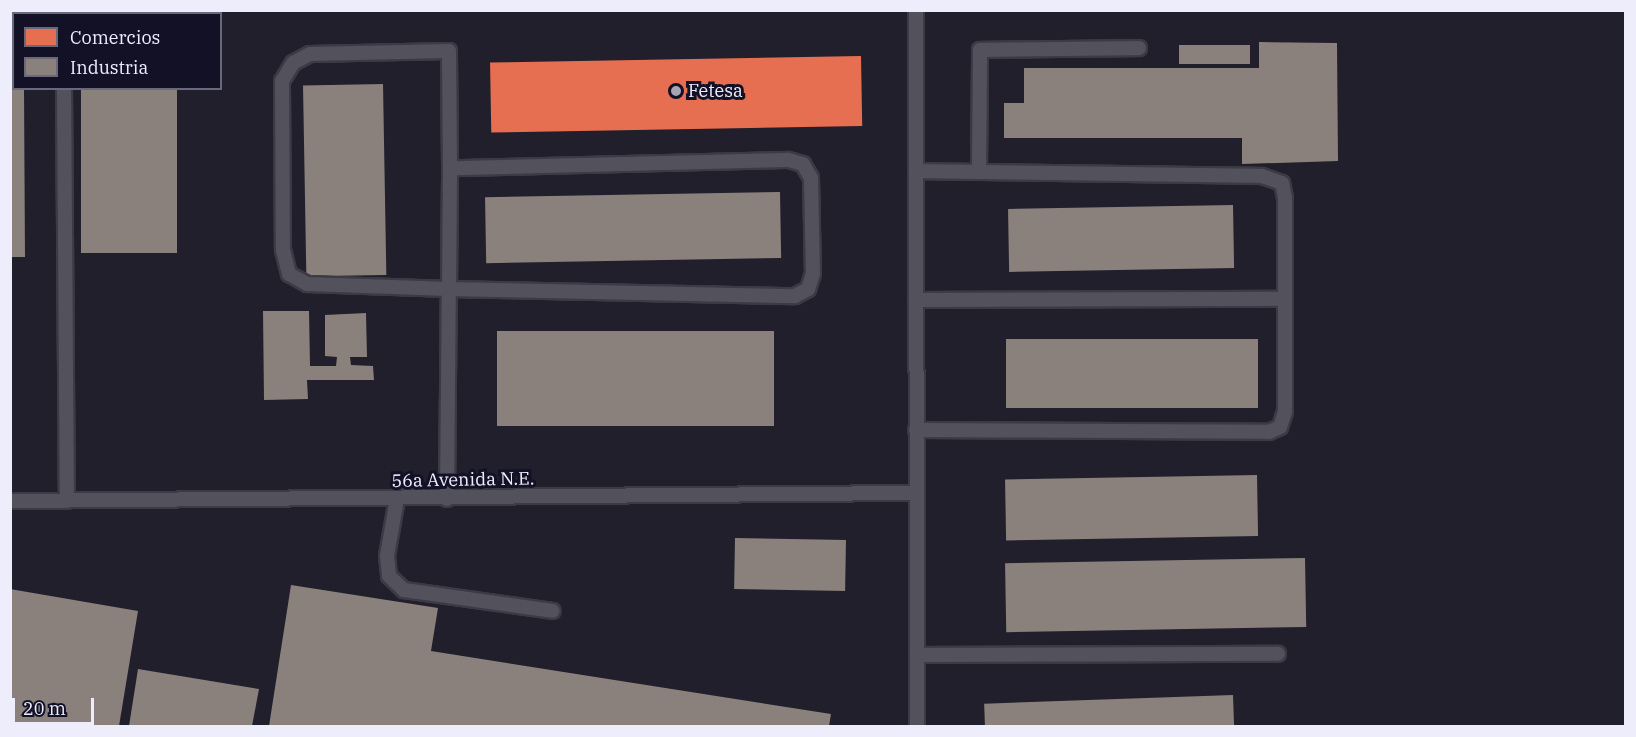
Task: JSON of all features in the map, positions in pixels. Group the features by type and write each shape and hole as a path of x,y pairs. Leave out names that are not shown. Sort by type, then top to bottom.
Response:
{"lane":[{"path":"916,10 917,726"},
{"path":"979,171 980,50 1139,48"},
{"path":"447,499 449,289 450,168 449,51 310,54 293,63 282,81 283,250 289,274 307,284 449,289 795,296 808,289 813,274 811,178 803,164 788,160 450,168"},
{"path":"64,90 67,501"},
{"path":"916,430 1269,432 1280,427 1285,412 1285,198 1281,183 1262,176 917,171"},
{"path":"917,300 1284,299"},
{"name":"56a Avenida N.E.","path":"10,501 447,499 915,493"},
{"path":"397,499 387,556 389,576 404,590 553,611"},
{"path":"917,655 1278,654"}],"building: Comercios":[{"name":"Fetesa","path":"861,56 862,126 491,132 490,62"}],"building: Industria":[{"path":"1259,42 1337,43 1338,161 1242,164 1242,138 1004,138 1004,103 1024,103 1024,68 1259,68"},
{"path":"1179,45 1250,45 1250,64 1179,64"},
{"path":"10,59 12,90 24,90 25,257 10,257"},
{"path":"383,84 386,275 306,276 303,85"},
{"path":"81,90 177,90 177,253 81,253"},
{"path":"780,192 781,258 486,263 485,197"},
{"path":"1233,205 1234,268 1009,272 1008,209"},
{"path":"263,311 309,311 310,366 336,366 337,357 325,356 325,315 366,313 367,357 350,357 351,365 373,366 374,380 307,380 308,399 264,400"},
{"path":"497,331 774,331 774,426 497,426"},
{"path":"1006,339 1258,339 1258,408 1006,408"},
{"path":"1257,475 1258,536 1006,540 1005,479"},
{"path":"735,538 846,540 845,591 734,589"},
{"path":"1305,558 1306,627 1006,632 1005,563"},
{"path":"291,585 438,608 431,651 831,714 829,726 269,726"},
{"path":"10,589 138,611 119,726 10,726"},
{"path":"138,669 259,689 252,726 129,726"},
{"path":"1233,695 1234,726 985,726 984,704"}],"place":[{"name":"Fetesa","path":"676,91"}]}
